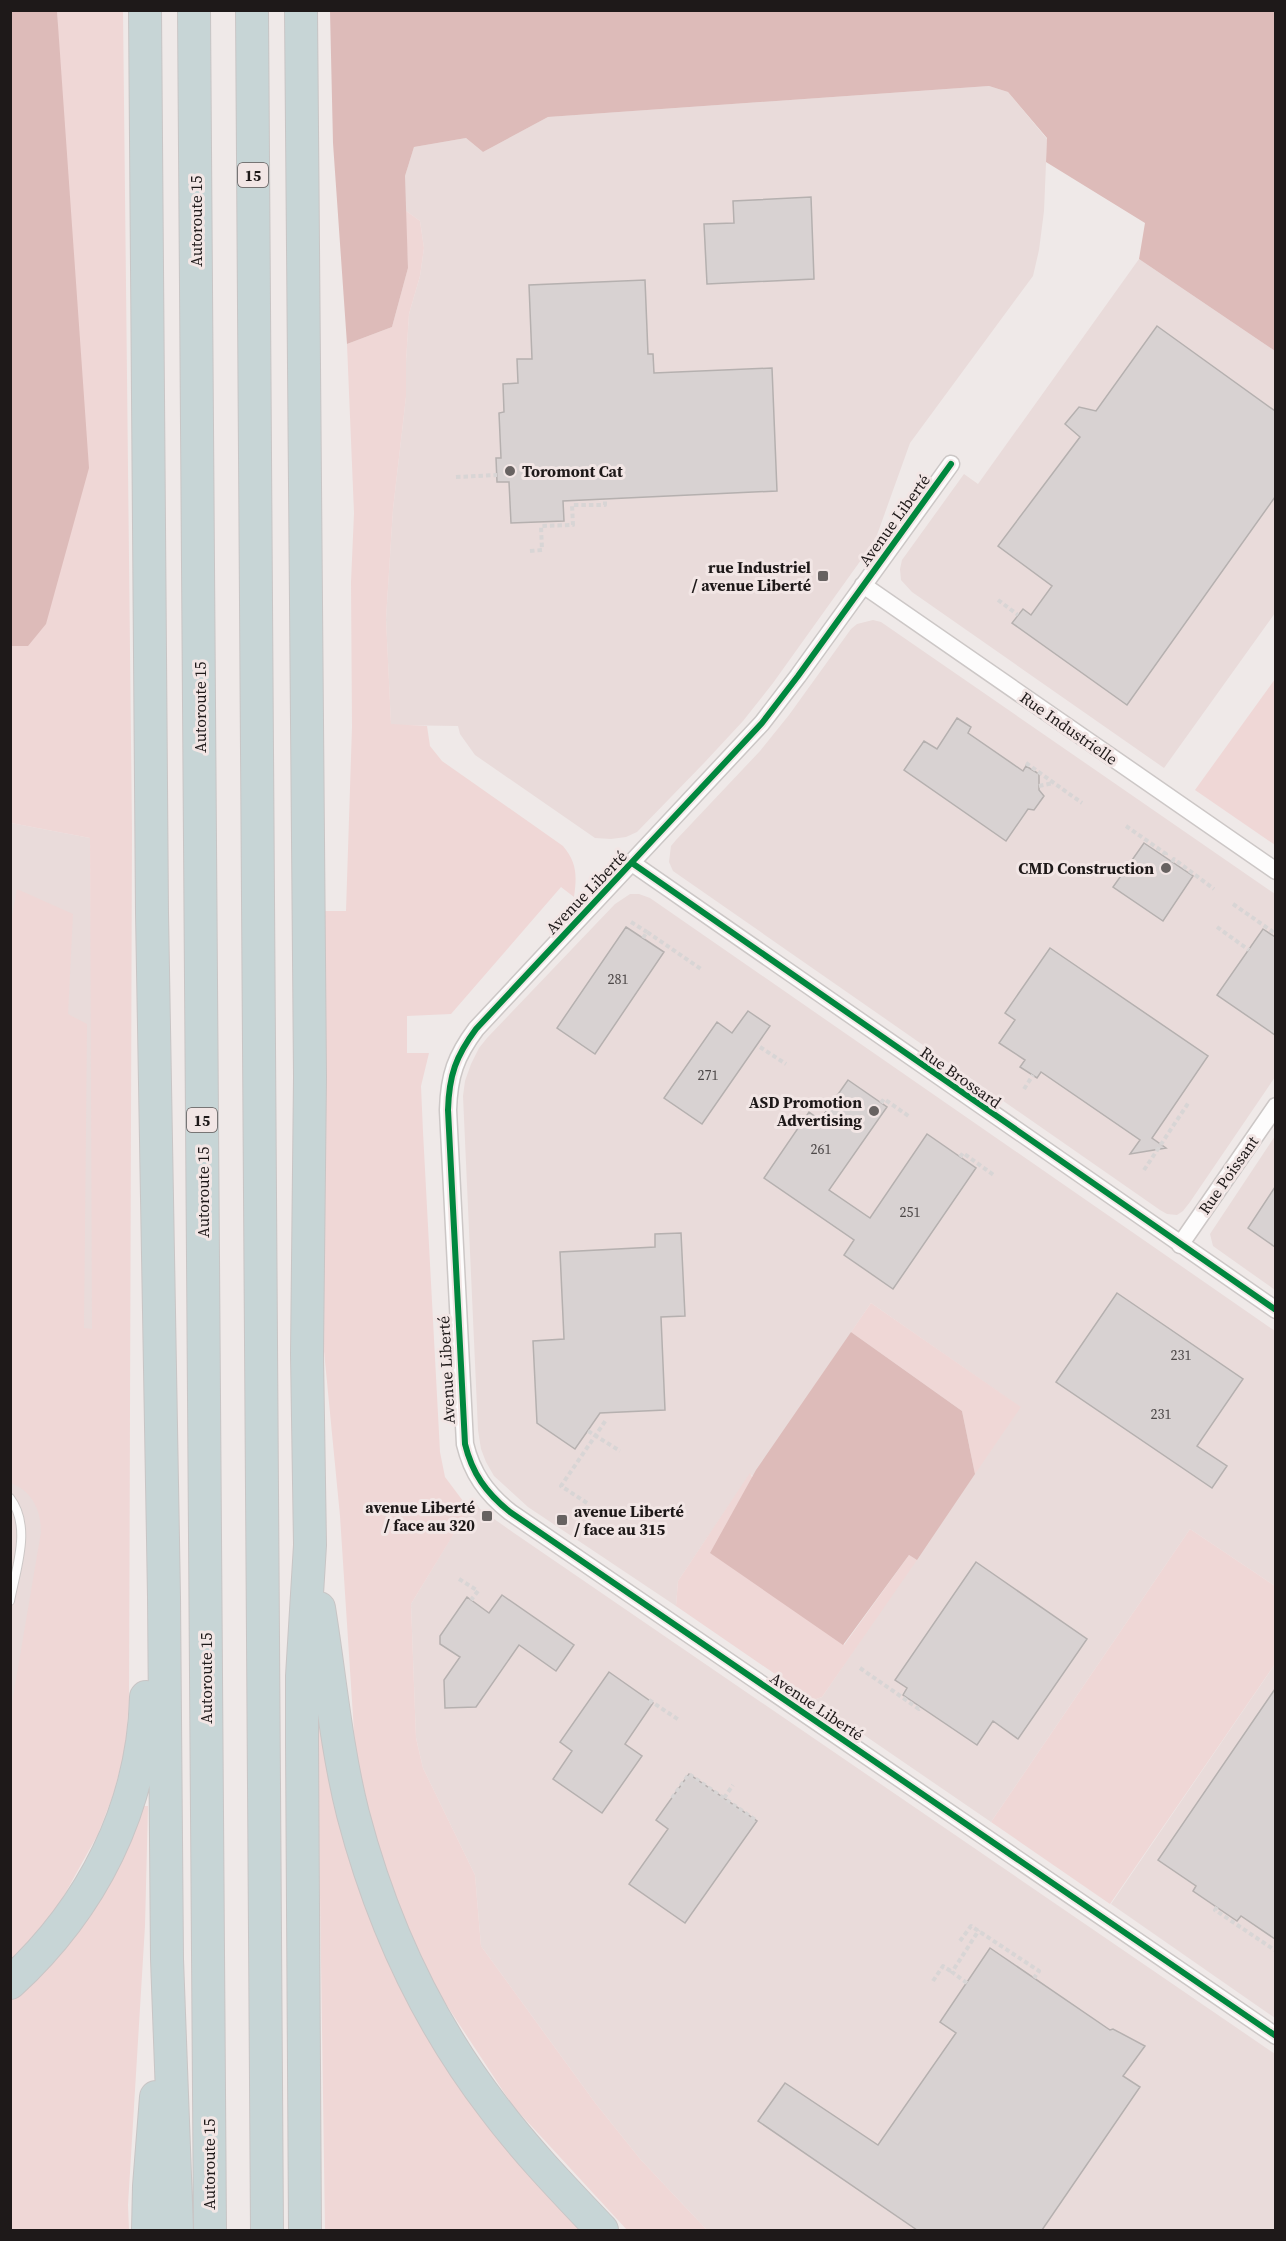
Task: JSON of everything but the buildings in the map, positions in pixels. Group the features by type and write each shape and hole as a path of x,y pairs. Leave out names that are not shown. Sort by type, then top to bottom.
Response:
{"highway":[{"path":"145,10 152,901 164,1597 167,1959 177,2230"},
{"name":"Autoroute 15","path":"194,10 210,2230"},
{"name":"15","path":"252,10 267,2230"},
{"path":"301,10 310,1035 307,1344 310,1545 302,1676 305,2230"},
{"path":"10,1983 46,1947 84,1897 103,1864 125,1814 139,1767 146,1703 159,1288"},
{"path":"310,1545 353,1812 373,1882 392,1931 442,2032 480,2090 523,2145 602,2230"},
{"path":"148,2230 149,2186 167,1959"}],"street":[{"name":"Avenue Liberté","path":"951,464 762,723 476,1029 462,1047 451,1077 448,1110 462,1426 465,1444 473,1471 488,1492 510,1512 1275,2036"},
{"name":"Rue Industrielle","path":"863,585 1275,871"},
{"name":"Rue Brossard","path":"632,863 1275,1310"},
{"name":"Rue Poissant","path":"1180,1245 1275,1106"}],"lane":[{"path":"10,1498 20,1514 22,1538 10,1601"}],"path":[{"path":"456,477 497,475"},
{"path":"530,550 542,550 541,526 573,525 572,505 605,505 605,499"},
{"path":"998,600 1018,615"},
{"path":"1026,763 1082,803"},
{"path":"1039,786 1054,783"},
{"path":"1126,826 1166,854 1165,856"},
{"path":"1172,862 1174,860 1215,889"},
{"path":"1233,904 1275,934"},
{"path":"631,922 701,969"},
{"path":"1217,927 1249,950"},
{"path":"643,938 646,932"},
{"path":"760,1047 786,1064"},
{"path":"1024,1089 1033,1076"},
{"path":"881,1103 884,1099 910,1117"},
{"path":"1144,1170 1189,1102"},
{"path":"1149,1151 1155,1155"},
{"path":"960,1157 963,1153 995,1176"},
{"path":"587,1503 561,1486 606,1420"},
{"path":"588,1431 620,1451"},
{"path":"459,1579 478,1592 471,1600"},
{"path":"860,1668 919,1709 921,1707"},
{"path":"649,1700 680,1720"},
{"path":"672,1798 689,1774 757,1821"},
{"path":"724,1798 733,1785"},
{"path":"1217,1907 1215,1910 1275,1951"},
{"path":"960,1941 971,1926 1039,1971 1034,1978"},
{"path":"952,1972 979,1930"},
{"path":"933,1981 943,1966 967,1983"}],"shaded area":[{"path":"10,11 57,11 89,468 46,624 28,646 11,646"},
{"path":"57,11 123,11 132,832 129,1702 125,1750 113,1795 98,1834 56,1910 11,1961 11,1709 41,1532 41,1524 34,1502 25,1491 11,1483 10,927 17,889 73,914 68,1014 87,1024 84,1328 92,1329 90,838 11,823 10,646 28,646 59,57"},
{"path":"330,11 1275,11 1275,351 1139,259 1145,223 1046,162 1047,138 1008,92 989,86 548,117 483,152 466,138 414,147 405,176 408,268 392,327 347,344 333,143"},
{"path":"989,86 1008,92 1047,139 1044,211 1033,276 910,443 871,546 773,683 743,721 704,763 637,832 626,837 595,838 475,755 460,734 458,726 391,725 386,619 393,509 406,397 409,314 420,276 424,248 420,221 405,210 405,176 414,147 466,138 483,152 548,117"},
{"path":"405,210 420,221 424,248 420,276 409,314 406,397 393,509 386,619 391,724 427,726 430,746 442,761 563,846 571,858 576,876 574,897 561,887 451,1014 407,1016 407,1053 429,1053 421,1086 440,1452 445,1477 469,1509 411,1604 416,1738 423,1768 475,1875 481,1946 596,2104 641,2160 707,2230 627,2230 513,2106 438,1992 407,1925 366,1806 355,1747 340,1516 324,1351 325,911 346,911 352,727 351,582 354,513 347,344 392,327 408,268"},
{"path":"1139,259 1275,351 1275,613 1164,768 912,592 901,580 900,569 902,560 964,474 978,484"},
{"path":"873,620 881,622 1275,894 1275,1077 1190,1202 1177,1215 1167,1214 1160,1210 673,871 669,862 671,846 760,751 851,629 857,624"},
{"path":"1275,679 1276,845 1195,790"},
{"path":"11,823 90,838 92,1329 11,1828"},
{"path":"630,894 650,898 1275,1331 1275,1586 1190,1529 991,1822 813,1700 822,1697 1020,1407 871,1303 753,1476 750,1474 678,1581 676,1606 528,1507 494,1476 486,1462 478,1430 463,1096 465,1081 479,1048 487,1038 615,904"},
{"path":"1275,1136 1275,1290 1213,1246 1210,1234"},
{"path":"871,1303 1021,1407 975,1474 962,1411 851,1332"},
{"path":"851,1332 962,1411 975,1474 917,1560 909,1555 843,1645 710,1553 756,1470"},
{"path":"750,1473 844,1645 909,1555 917,1560 822,1697 813,1700 676,1606 678,1581"},
{"path":"474,1500 480,1509 514,1533 1275,2054 1275,2230 707,2230 641,2160 596,2104 481,1946 475,1875 423,1768 416,1738 411,1604"},
{"path":"1190,1529 1275,1586 1275,1664 1110,1904 991,1822"},
{"path":"1275,1664 1275,2018 1111,1904"},
{"path":"317,1692 358,1871 586,2230 325,2230"},
{"path":"139,1806 148,1806 145,1926 128,2205 129,2230 11,2230 11,1997"}],"cycle path":[{"path":"951,464 762,723 476,1029 463,1048 452,1076 448,1110 465,1444 481,1482 510,1512 1276,2036"},
{"path":"632,863 1276,1310"}],"place":[{"name":"Toromont Cat","path":"510,471"},
{"name":"rue Industriel / avenue Liberté","path":"823,576"},
{"name":"CMD Construction","path":"1166,868"},
{"name":"ASD Promotion Advertising","path":"874,1111"},
{"name":"avenue Liberté / face au 320","path":"487,1516"},
{"name":"avenue Liberté / face au 315","path":"562,1520"}]}
